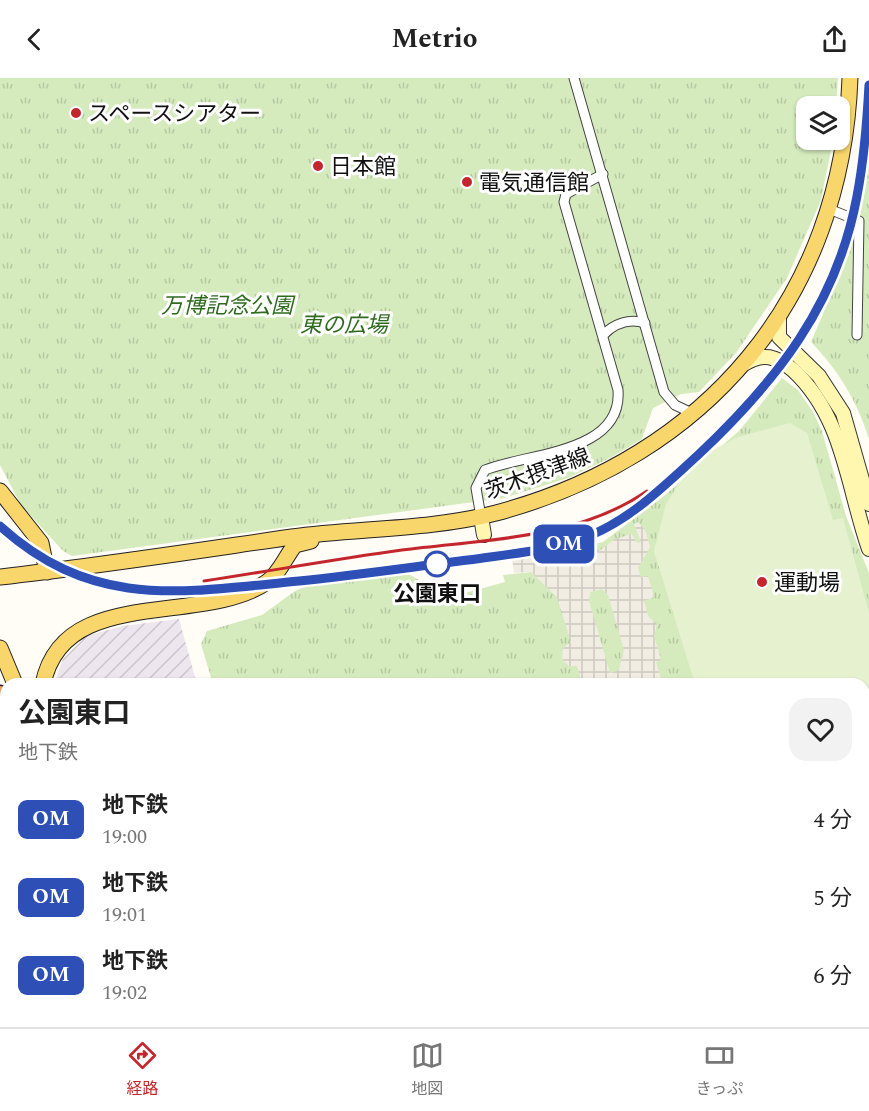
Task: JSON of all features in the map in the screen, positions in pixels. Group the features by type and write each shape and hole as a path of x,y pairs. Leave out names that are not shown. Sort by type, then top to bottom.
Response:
{"main road":[{"name":"茨木摂津線","path":"0,577 294,537 481,517 559,494 617,467 694,414 744,364 779,317 809,260 829,209 844,146 850,78"},
{"path":"779,317 779,337 819,376 843,413 869,504"},
{"path":"744,364 761,356 776,358 816,394 836,433 869,549"},
{"path":"0,491 37,536 47,572"},
{"path":"481,517 484,535"},
{"path":"45,678 54,652 80,629 105,620 219,599 255,588 272,577 295,545 338,534"},
{"path":"0,648 12,678"}],"street":[{"path":"574,78 664,392 675,405 694,414"},
{"path":"481,517 476,488 485,470 555,452 596,435 611,419 616,408 618,390 564,202 566,194 603,174"},
{"path":"829,209 854,218 859,223 857,335"},
{"path":"603,335 611,326 635,320 645,323"}],"shaded area":[{"path":"638,522 645,530 650,547 638,568 641,577 648,576 654,597 644,601 648,616 657,625 654,636 661,660 656,662 661,678 580,678 577,666 569,666 562,659 563,648 571,642 557,597 531,572 514,573 512,559 598,552 615,539 632,534 637,543 641,542 634,524","holes":["602,589 608,595 624,650 619,670 610,673 589,601 590,592"]},
{"path":"179,619 195,678 56,678 63,659 86,636 123,626"}],"green space":[{"name":"万博記念公園","path":"0,78 838,78 837,96 796,96 796,150 831,150 821,200 787,278 736,353 699,392 681,394 653,408 642,439 612,457 568,478 504,498 72,556 63,551 21,505 0,465"},
{"path":"869,165 869,439 846,387 811,342 846,256 859,212"},
{"path":"782,378 798,390 813,412 822,431 846,516 869,573 869,678 211,678 201,644 207,631 262,615 295,591 315,582 405,572 440,592 454,596 505,582 503,575 531,572 529,557 603,542 665,495 739,431"},
{"name":"運動場","path":"790,423 807,433 833,520 843,518 869,613 869,678 693,678 654,551 666,504 684,476 701,456 738,437"}],"railway":[{"path":"0,526 35,553 69,572 104,583 139,589 175,591 336,577 509,554 583,538 615,523 671,480 740,413 775,373 804,332 826,291 843,247 855,199 864,145 869,85"},
{"path":"204,581 402,550 529,535 590,519 619,507 647,491"}],"metro line":[{"name":"OM","path":"0,526 24,546 73,575 113,587 158,592 360,574 522,552 563,544 605,528 634,510 665,485 731,423 778,372 807,329 828,289 851,223 862,168 869,85"}],"place":[{"name":"スペースシアター","path":"76,113"},
{"name":"日本館","path":"318,166"},
{"name":"電気通信館","path":"467,182"},
{"name":"公園東口","path":"437,564"},
{"name":"運動場","path":"762,582"}],"park label":[{"name":"東の広場","path":"344,324"}]}
